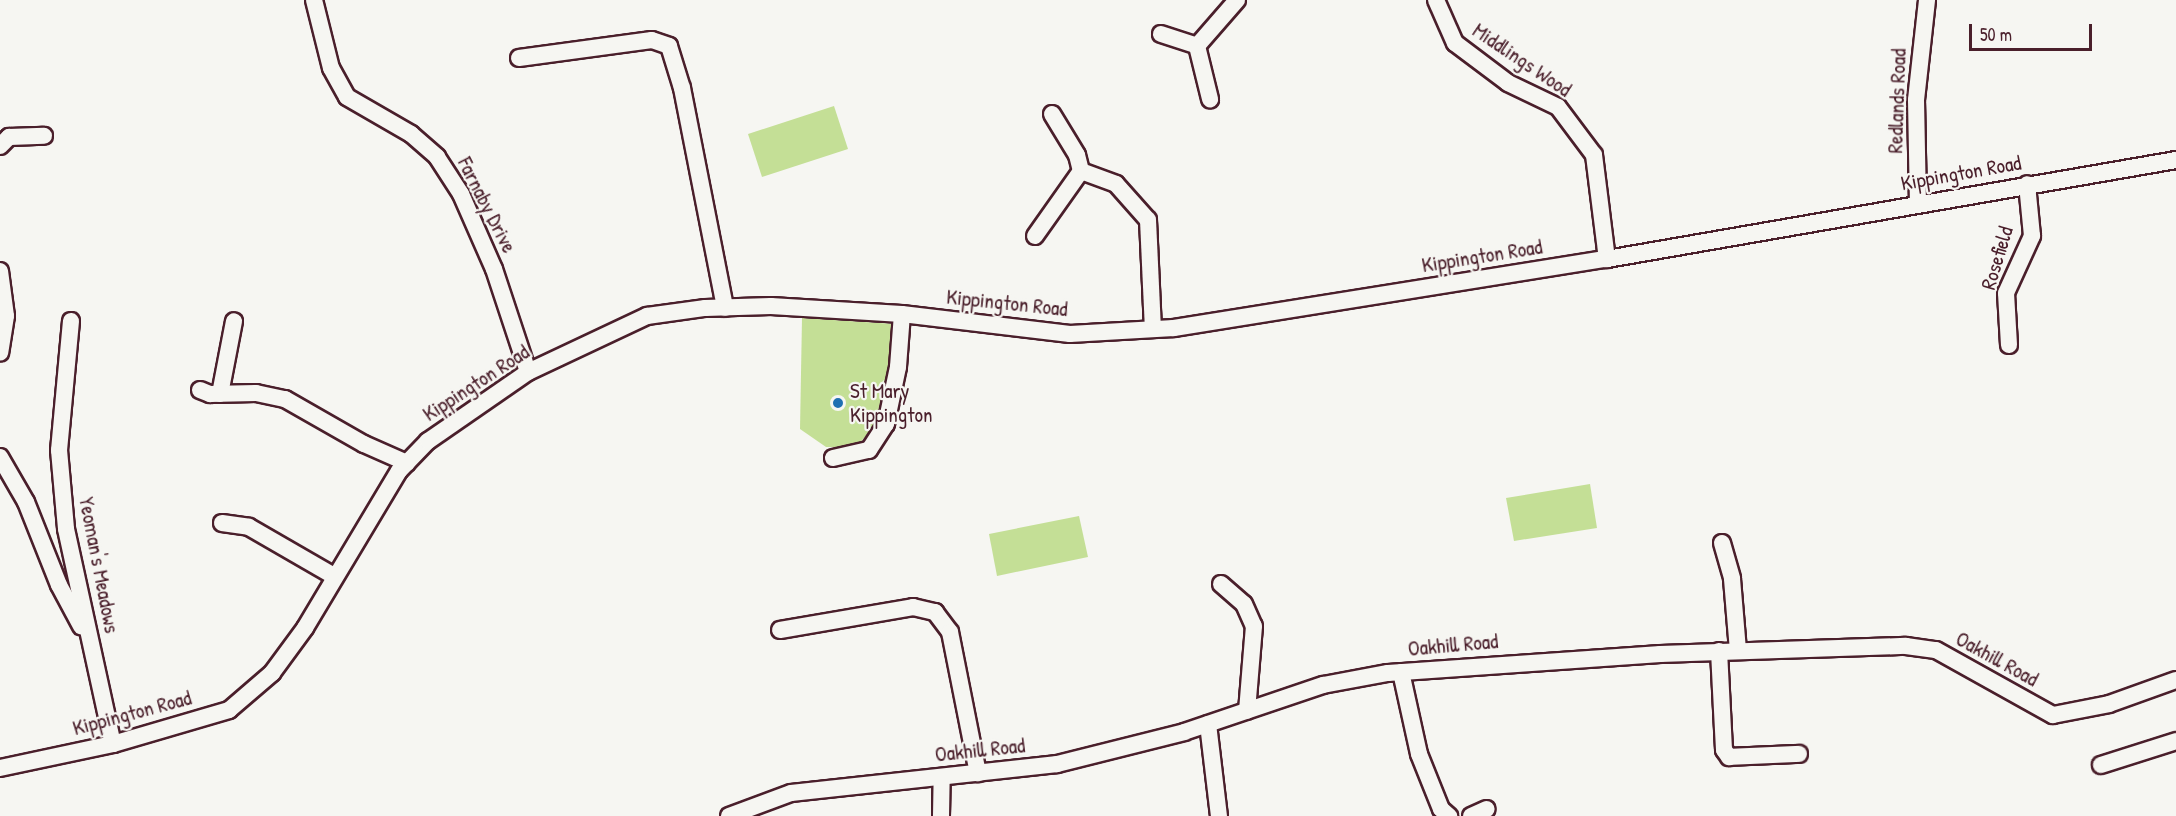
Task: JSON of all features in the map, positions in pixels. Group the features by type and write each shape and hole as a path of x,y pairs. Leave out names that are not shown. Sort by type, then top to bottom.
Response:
{"street":[{"name":"Farnaby Drive","path":"314,0 332,68 347,97 411,134 437,157 461,194 494,269 528,372"},
{"path":"1197,46 1238,0"},
{"name":"Middlings Wood","path":"1436,0 1455,43 1508,83 1558,107 1594,155 1607,259"},
{"name":"Redlands Road","path":"1918,204 1917,100 1927,0"},
{"path":"1161,34 1197,46"},
{"path":"519,58 652,40 669,46 682,88 725,308"},
{"path":"1197,46 1210,99"},
{"path":"1035,236 1081,171 1077,155 1052,114"},
{"path":"0,146 9,137 44,136"},
{"name":"Kippington Road","path":"0,768 113,744 229,710 272,674 305,628 334,576 407,463 428,441 528,372 646,316 771,306 902,314 1070,334 1153,329 1607,259 2027,184 2176,160"},
{"path":"1081,171 1116,184 1148,220 1153,329"},
{"name":"Rosefield","path":"2009,345 2006,293 2032,236 2027,184"},
{"path":"0,272 6,316 0,353"},
{"path":"833,458 869,450 886,424 898,367 902,314"},
{"name":"Yeoman's Meadows","path":"71,321 58,450 66,530 113,744"},
{"path":"220,394 234,321"},
{"path":"200,390 220,394 256,393 285,399 364,444 407,463"},
{"path":"0,457 26,502 59,585 91,643"},
{"path":"222,523 249,527 334,576"},
{"path":"1722,543 1732,579 1738,650"},
{"path":"1221,584 1244,604 1254,626 1247,711"},
{"path":"780,630 913,607 935,612 950,632 978,773"},
{"name":"Oakhill Road","path":"729,816 791,793 1057,764 1208,724 1323,685 1401,672 1738,650 1906,646 1936,650 2053,715 2109,704 2176,680"},
{"path":"1719,651 1724,750 1729,757 1799,753"},
{"path":"1401,672 1419,754 1441,809 1449,816"},
{"path":"1208,724 1219,816"},
{"path":"2101,765 2176,741"},
{"path":"941,816 942,777"},
{"path":"1471,816 1486,809"}],"green space":[{"path":"834,106 848,149 762,177 748,134"},
{"path":"802,318 895,324 886,383 873,428 856,447 826,447 800,429"},
{"path":"1590,484 1597,528 1514,541 1506,498"},
{"path":"1079,516 1088,557 997,576 989,534"}],"place":[{"name":"St Mary Kippington","path":"838,403"}]}
